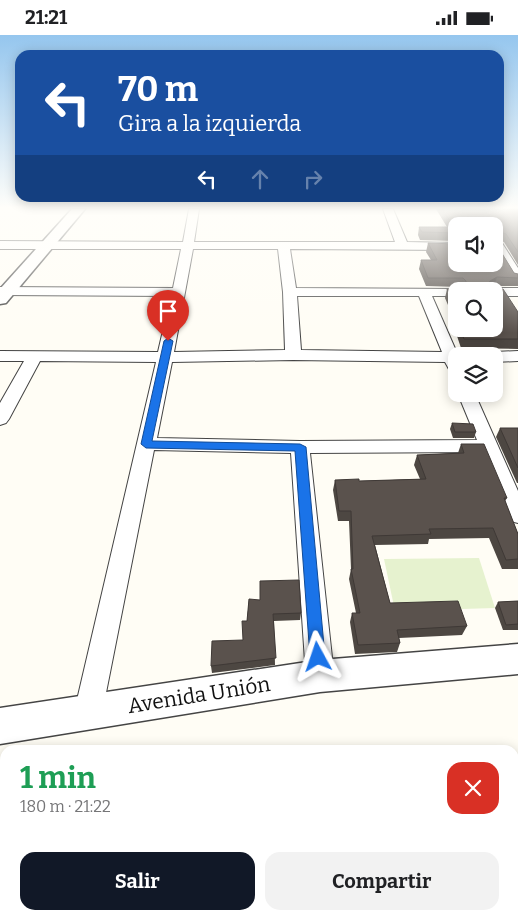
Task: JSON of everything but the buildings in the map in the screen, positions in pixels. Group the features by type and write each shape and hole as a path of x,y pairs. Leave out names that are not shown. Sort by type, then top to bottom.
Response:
{"street":[{"path":"13,259 22,250"},
{"path":"3,293 42,250"},
{"path":"88,713 187,250"},
{"path":"284,250 290,292 294,355"},
{"path":"503,256 518,278"},
{"path":"3,293 177,292"},
{"path":"290,292 448,292"},
{"path":"424,292 449,347"},
{"path":"503,292 518,292"},
{"path":"0,419 34,355"},
{"path":"0,356 165,357 294,355 448,361"},
{"path":"503,357 518,356"},
{"path":"469,402 518,515"},
{"path":"146,444 300,447 488,446"},
{"path":"300,447 320,676"},
{"name":"Avenida Unión","path":"0,726 320,676 518,659"}],"green space":[{"path":"479,558 495,608 395,611 384,559"}],"route":[{"path":"168,341 146,444 300,447 318,657"}]}
